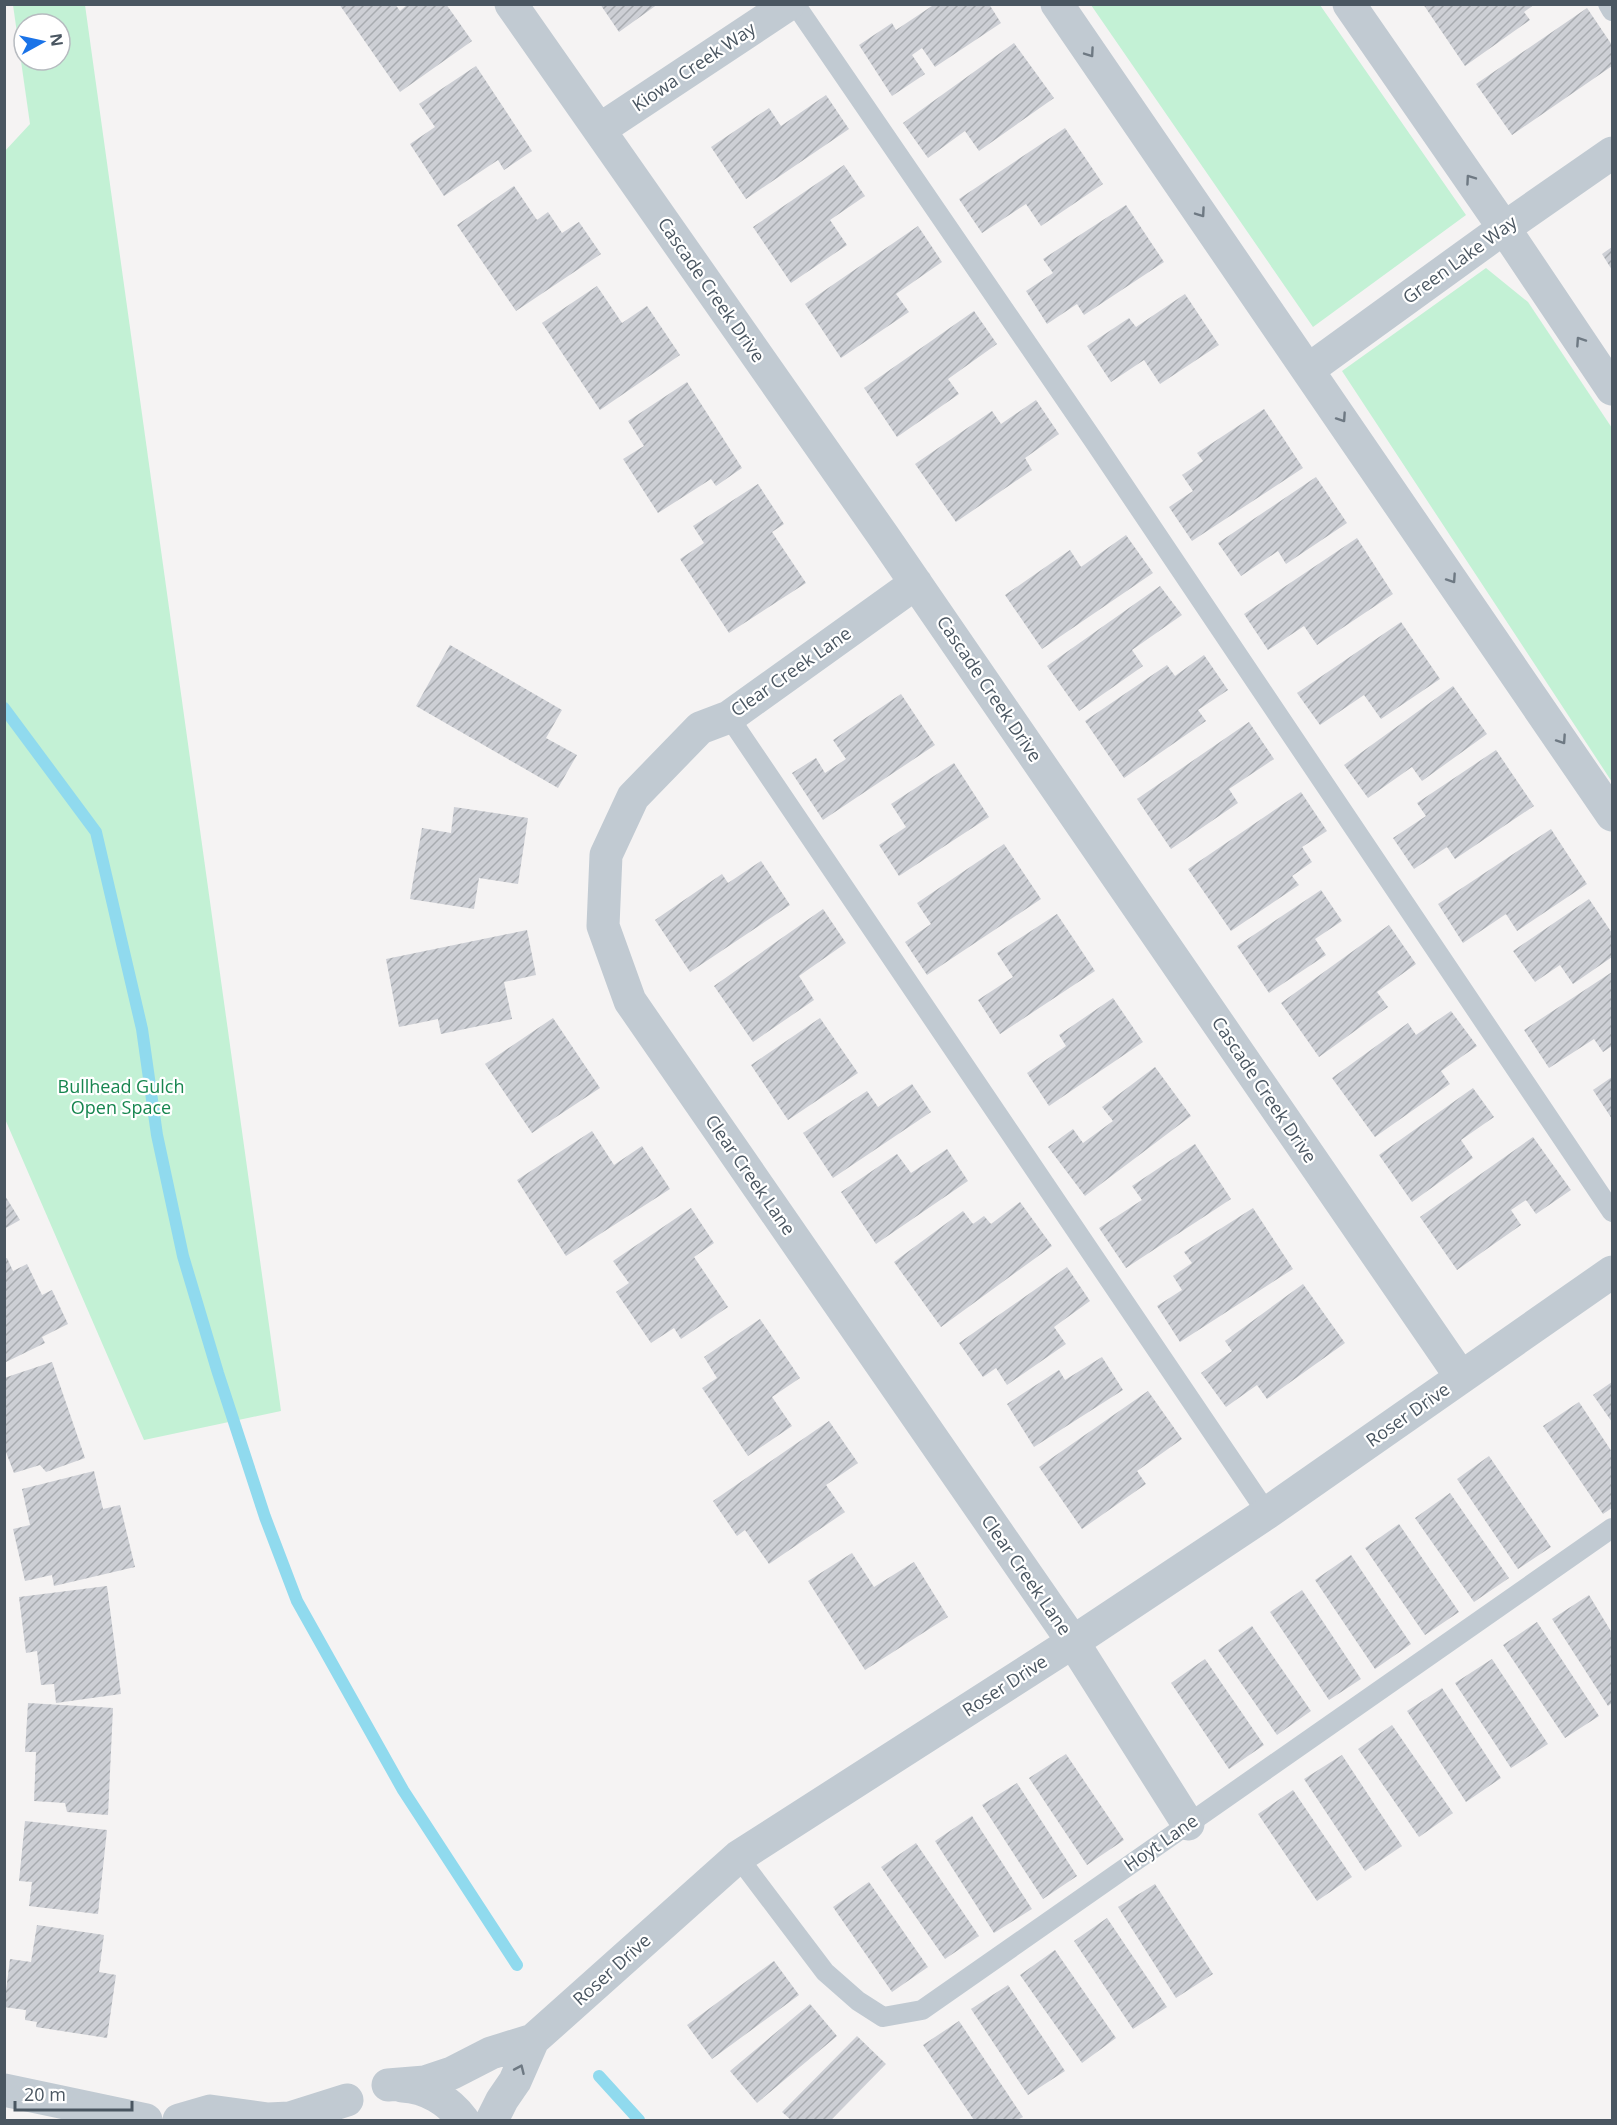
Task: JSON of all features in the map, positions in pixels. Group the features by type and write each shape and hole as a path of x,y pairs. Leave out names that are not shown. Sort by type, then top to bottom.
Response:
{"street":[{"name":"Cascade Creek Drive","path":"512,4 916,583 1461,1377"},
{"name":"Kiowa Creek Way","path":"599,130 789,4"},
{"path":"1057,4 1612,815"},
{"path":"1349,4 1612,389"},
{"name":"Green Lake Way","path":"1308,370 1612,153"},
{"name":"Clear Creek Lane","path":"916,583 729,717 700,728 633,797 606,855 603,926 630,1001 1072,1642 1188,1824"},
{"name":"Roser Drive","path":"533,2040 738,1857 1072,1642 1267,1513 1612,1272"},
{"path":"179,2121 210,2111 268,2119 290,2118 337,2110 367,2090 388,2085 425,2082 452,2073 491,2053 533,2040"},
{"path":"492,2121 515,2081 533,2040"},
{"path":"388,2085 406,2086 438,2096 451,2106 463,2121"},
{"path":"4,2090 146,2121"}],"lane":[{"path":"795,4 1107,460 1612,1212"},
{"path":"1608,4 1612,11"},
{"path":"729,717 1267,1513"},
{"name":"Hoyt Lane","path":"738,1857 825,1972 858,2001 883,2017 922,2010 1612,1528"}],"green space":[{"name":"Bullhead Gulch Open Space","path":"13,5 85,5 281,1411 144,1440 5,1119 4,152 30,124 23,72 72,72 72,12 14,12"},
{"path":"1091,5 1320,5 1466,215 1313,327"},
{"path":"1486,268 1528,302 1612,428 1612,782 1342,371"}],"building":[{"path":"339,4 395,4 400,11 408,4 446,4 472,41 400,92"},
{"path":"600,4 658,4 619,32"},
{"path":"935,4 989,4 1001,23 935,67 922,48 912,55 925,74 892,96 859,45 892,23 896,30"},
{"path":"1423,4 1535,4 1524,12 1530,20 1465,66"},
{"path":"1587,8 1612,45 1612,66 1512,135 1476,84"},
{"path":"1014,43 1054,98 979,151 965,131 928,158 903,123"},
{"path":"476,66 532,151 504,170 498,160 444,196 410,144 435,127 419,104"},
{"path":"826,95 849,129 746,199 711,147 769,108 781,126"},
{"path":"1065,128 1103,184 1041,226 1026,204 982,233 959,199"},
{"path":"844,165 865,196 830,220 847,245 791,283 753,227"},
{"path":"514,186 537,220 548,212 562,233 579,222 601,254 516,311 457,225"},
{"path":"1126,205 1164,262 1084,315 1077,304 1047,324 1026,291 1053,273 1043,259"},
{"path":"918,226 942,262 896,294 909,312 841,358 805,304"},
{"path":"1612,247 1612,270 1602,254"},
{"path":"597,286 622,323 647,306 680,355 600,410 542,323"},
{"path":"1185,294 1219,345 1160,384 1144,360 1111,382 1087,346 1129,318 1136,327"},
{"path":"974,311 997,344 948,379 959,394 897,437 864,388"},
{"path":"687,382 742,468 716,486 711,479 658,513 623,459 644,446 628,421"},
{"path":"1036,400 1059,434 1025,458 1032,470 956,522 915,464 992,411 1001,424"},
{"path":"1264,409 1303,468 1192,541 1169,507 1193,491 1182,475 1203,461 1197,453"},
{"path":"1316,477 1347,523 1286,564 1278,551 1241,576 1218,543"},
{"path":"758,484 784,524 772,532 806,583 729,633 680,559 704,543 693,526"},
{"path":"1126,535 1153,573 1042,649 1005,595 1070,550 1081,567"},
{"path":"1357,538 1393,594 1317,645 1304,626 1268,650 1244,614"},
{"path":"1160,586 1182,615 1132,650 1143,666 1079,711 1047,666"},
{"path":"1401,622 1440,679 1381,719 1364,695 1320,725 1297,693"},
{"path":"450,645 562,710 546,738 577,755 558,788 416,706"},
{"path":"1204,655 1228,690 1198,710 1206,721 1124,778 1085,721 1167,665 1175,676"},
{"path":"1453,686 1487,734 1422,781 1412,767 1368,798 1344,765"},
{"path":"901,694 935,745 823,820 792,773 816,758 825,773 846,759 833,740"},
{"path":"1249,722 1274,759 1229,789 1238,803 1171,849 1137,799"},
{"path":"1496,750 1534,806 1455,859 1447,847 1414,869 1393,838 1426,816 1417,803"},
{"path":"954,763 989,817 899,876 879,845 906,827 891,804"},
{"path":"1301,792 1327,831 1302,847 1312,862 1292,876 1299,885 1231,931 1188,869"},
{"path":"454,807 528,818 518,884 479,878 474,909 410,899 422,828 451,833"},
{"path":"1551,829 1587,884 1517,931 1506,914 1463,943 1438,904"},
{"path":"1004,844 1041,899 927,975 905,942 931,924 917,903"},
{"path":"761,861 790,905 690,972 655,920 722,874 728,883"},
{"path":"1321,890 1342,921 1315,939 1326,955 1269,993 1237,946"},
{"path":"1589,899 1612,933 1612,957 1573,984 1560,965 1535,982 1513,951"},
{"path":"823,909 846,943 799,976 814,1000 753,1042 714,986"},
{"path":"1057,914 1095,971 1000,1034 978,1000 1013,977 997,953"},
{"path":"1389,925 1416,964 1377,992 1388,1007 1319,1057 1281,1003"},
{"path":"527,930 536,975 504,982 512,1019 441,1034 438,1019 399,1027 386,959"},
{"path":"1612,972 1612,1046 1603,1052 1594,1039 1549,1068 1524,1030"},
{"path":"1113,998 1143,1042 1049,1106 1027,1073 1066,1046 1059,1035"},
{"path":"1451,1011 1477,1046 1441,1071 1450,1084 1375,1137 1332,1078 1408,1023 1416,1035"},
{"path":"553,1018 600,1088 532,1133 485,1064"},
{"path":"820,1018 858,1073 788,1120 751,1065"},
{"path":"1155,1067 1191,1116 1085,1196 1048,1147 1073,1129 1083,1143 1113,1121 1102,1107"},
{"path":"1612,1077 1612,1119 1593,1090"},
{"path":"912,1084 931,1112 833,1178 803,1133 867,1091 878,1107"},
{"path":"1473,1088 1494,1117 1461,1140 1473,1158 1412,1202 1379,1155"},
{"path":"592,1131 614,1165 642,1146 670,1189 566,1256 517,1180"},
{"path":"1533,1137 1571,1190 1536,1214 1526,1200 1511,1210 1521,1225 1457,1270 1420,1217"},
{"path":"1195,1144 1231,1199 1126,1268 1099,1228 1142,1200 1132,1186"},
{"path":"947,1149 968,1181 876,1244 841,1192 897,1154 911,1173"},
{"path":"4,1194 20,1220 4,1229"},
{"path":"1020,1202 1052,1246 941,1327 894,1262 963,1211 973,1224 984,1216 991,1224"},
{"path":"691,1208 714,1243 694,1257 728,1307 681,1339 674,1328 651,1343 616,1292 629,1283 613,1261"},
{"path":"1253,1208 1293,1269 1180,1342 1157,1306 1182,1290 1173,1276 1192,1263 1184,1252"},
{"path":"7,1258 13,1271 27,1264 42,1295 52,1290 68,1324 42,1337 45,1343 4,1363 4,1259"},
{"path":"1067,1267 1090,1301 1054,1327 1066,1344 1007,1385 996,1368 983,1377 959,1343"},
{"path":"1303,1284 1345,1343 1267,1399 1257,1385 1226,1407 1201,1373 1232,1351 1225,1341"},
{"path":"760,1319 800,1378 772,1397 792,1426 748,1456 702,1388 717,1378 704,1357"},
{"path":"1102,1357 1123,1390 1034,1447 1007,1404 1059,1370 1065,1380"},
{"path":"52,1362 85,1458 46,1472 40,1465 14,1473 4,1447 4,1378"},
{"path":"1612,1382 1612,1422 1593,1395"},
{"path":"1148,1391 1182,1439 1137,1471 1146,1484 1082,1529 1039,1467"},
{"path":"1579,1402 1612,1452 1612,1508 1603,1514 1543,1426"},
{"path":"829,1421 858,1463 826,1485 845,1512 769,1564 745,1530 737,1536 713,1501"},
{"path":"1489,1456 1551,1547 1518,1569 1457,1479"},
{"path":"94,1471 103,1509 120,1505 135,1567 54,1586 52,1575 25,1581 13,1529 30,1525 22,1489"},
{"path":"1450,1493 1509,1578 1474,1602 1415,1518"},
{"path":"1399,1524 1459,1612 1425,1635 1365,1548"},
{"path":"852,1553 874,1587 914,1562 948,1617 865,1670 808,1581"},
{"path":"1351,1555 1411,1644 1375,1669 1315,1580"},
{"path":"107,1586 121,1694 56,1703 54,1684 41,1685 37,1651 26,1653 19,1597"},
{"path":"1302,1590 1361,1679 1329,1700 1270,1612"},
{"path":"1589,1595 1612,1633 1612,1703 1608,1706 1552,1619"},
{"path":"1537,1622 1599,1716 1565,1738 1503,1645"},
{"path":"1252,1626 1311,1711 1277,1735 1218,1650"},
{"path":"1205,1659 1264,1745 1229,1769 1171,1683"},
{"path":"1492,1659 1548,1744 1511,1768 1455,1683"},
{"path":"1442,1688 1501,1778 1466,1802 1407,1711"},
{"path":"28,1703 113,1708 108,1815 67,1812 65,1803 34,1801 36,1752 25,1752"},
{"path":"1392,1725 1453,1813 1419,1837 1358,1749"},
{"path":"1066,1754 1124,1840 1087,1865 1029,1778"},
{"path":"1342,1755 1402,1846 1365,1871 1304,1779"},
{"path":"1017,1783 1077,1876 1043,1899 982,1805"},
{"path":"1293,1790 1352,1877 1317,1901 1258,1814"},
{"path":"972,1816 1032,1909 994,1933 935,1841"},
{"path":"25,1821 107,1830 98,1914 29,1906 32,1882 19,1881"},
{"path":"916,1843 979,1936 945,1959 881,1867"},
{"path":"869,1882 928,1967 892,1992 833,1907"},
{"path":"1155,1884 1213,1974 1176,1998 1118,1907"},
{"path":"1107,1918 1167,2007 1133,2029 1074,1941"},
{"path":"37,1925 104,1935 99,1972 116,1975 107,2038 36,2027 37,2022 25,2020 26,2010 4,2007 10,1959 31,1962"},
{"path":"1055,1950 1116,2038 1082,2063 1020,1975"},
{"path":"774,1961 799,1995 712,2059 687,2025"},
{"path":"1008,1985 1065,2071 1028,2095 971,2009"},
{"path":"810,2004 837,2036 757,2103 730,2071"},
{"path":"959,2021 1023,2117 1017,2120 974,2120 923,2045"},
{"path":"857,2036 886,2064 831,2120 791,2120 782,2112"}],"waterway":[{"path":"4,708 96,832 142,1029 157,1135 183,1256 265,1517 297,1601 403,1790 517,1965"},
{"path":"599,2076 639,2120"}]}
